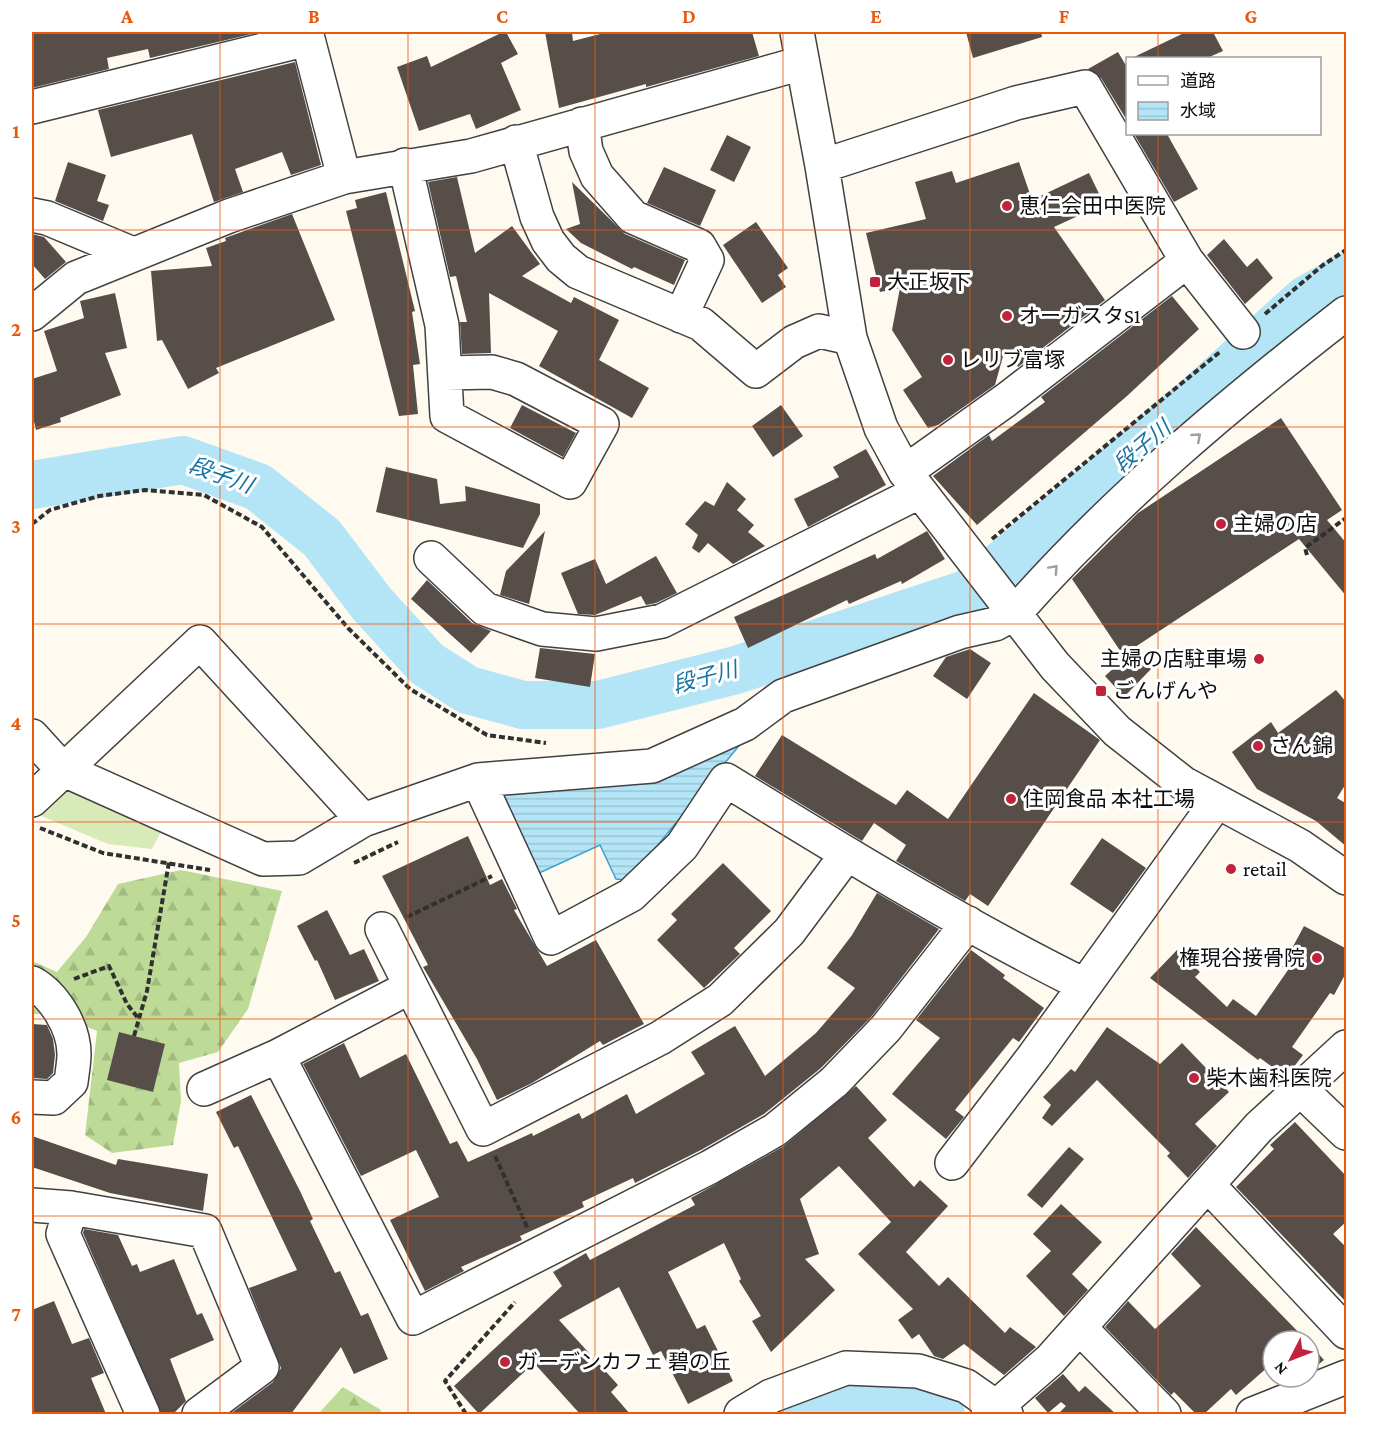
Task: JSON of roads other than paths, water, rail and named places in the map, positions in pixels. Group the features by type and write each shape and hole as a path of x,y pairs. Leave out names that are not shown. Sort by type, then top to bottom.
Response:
{"street":[{"path":"32,107 307,35 344,177"},
{"path":"32,314 76,278 229,216 344,177 405,165 471,156 582,124 802,40 849,338 881,428 912,482 1055,666 1117,732 1183,783 1216,803 1300,846 1347,878"},
{"path":"822,166 1016,103 1085,87 1187,261 1244,332"},
{"path":"582,124 586,151 597,176 633,217 699,246 707,260 681,316"},
{"path":"516,142 537,217 548,241 561,258 578,272 701,324 756,371 794,342 819,331 849,338"},
{"path":"405,165 442,325 447,416 570,482 602,424 516,379 492,372 445,373"},
{"path":"32,215 47,218 133,254"},
{"path":"431,558 485,609 542,629 596,634 662,621 912,482 1006,400 1187,261"},
{"path":"32,736 62,769 263,859 299,858 363,820 478,780 652,766 745,724 783,696 960,632 995,624 1010,607 1112,511 1287,359 1347,313"},
{"path":"32,800 62,769 200,642 363,820"},
{"path":"478,780 551,938 631,895 682,846 726,780 847,854 968,923 1084,985"},
{"path":"952,1163 1216,803"},
{"path":"382,929 483,1129 660,1038 720,1000 789,932 847,854"},
{"path":"278,1056 413,1318 710,1167 775,1130 834,1082 886,1028 968,923"},
{"path":"32,1097 54,1098 71,1082 74,1052 68,1025 38,986"},
{"path":"204,1089 278,1056 410,987"},
{"path":"741,1414 771,1396 846,1368 918,1371 966,1386 997,1413 1080,1328 1258,1127 1347,1047"},
{"path":"1300,1089 1347,1133"},
{"path":"1208,1185 1347,1332"},
{"path":"32,1205 71,1208 205,1231 262,1367 199,1414"},
{"path":"71,1208 63,1234 143,1414"},
{"path":"1080,1328 1164,1414"},
{"path":"1253,1414 1347,1377"}],"water":[{"path":"742,742 644,862 625,880 616,879 600,845 537,874 500,797 505,786"}],"waterway":[{"name":"段子川","path":"32,485 183,460 258,487 322,538 372,604 427,664 468,690 523,705 598,705 736,670 969,593 1186,409 1306,300 1346,277"},
{"path":"778,1414 818,1400 860,1395 901,1400 941,1414"}],"place":[{"name":"恵仁会田中医院","path":"1007,206"},
{"name":"大正坂下","path":"875,282"},
{"name":"オーガスタS1","path":"1007,316"},
{"name":"レリブ富塚","path":"948,360"},
{"name":"主婦の店","path":"1221,524"},
{"name":"主婦の店駐車場","path":"1259,659"},
{"name":"ごんげんや","path":"1101,691"},
{"name":"さん錦","path":"1258,746"},
{"name":"住岡食品 本社工場","path":"1011,799"},
{"name":"retail","path":"1231,869"},
{"name":"権現谷接骨院","path":"1317,958"},
{"name":"柴木歯科医院","path":"1194,1078"},
{"name":"ガーデンカフェ 碧の丘","path":"505,1362"}]}
